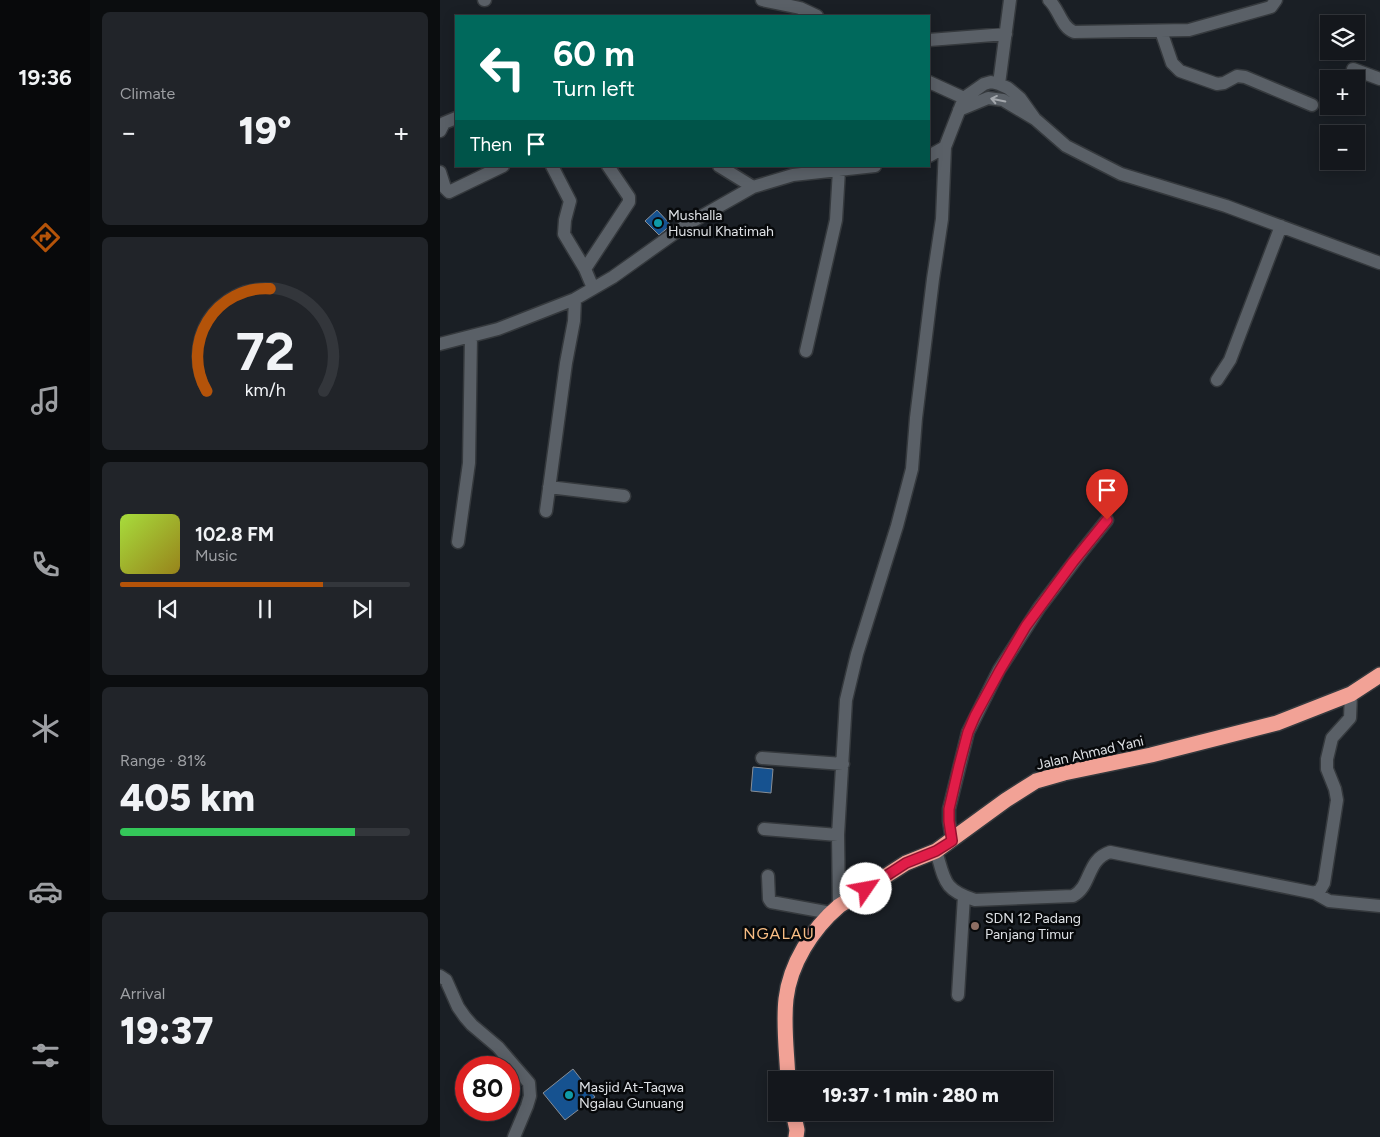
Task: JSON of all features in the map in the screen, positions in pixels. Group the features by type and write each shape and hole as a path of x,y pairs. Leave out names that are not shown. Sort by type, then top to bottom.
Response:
{"highway":[{"name":"Jalan Ahmad Yani","path":"788,1071 786,997 792,975 800,954 810,938 835,910 906,863 936,851 952,841 1006,800 1036,781 1064,773 1151,755 1277,723 1351,694 1380,675"}],"street":[{"path":"762,0 800,8 815,15"},
{"path":"1000,84 1010,0"},
{"path":"1048,0 1055,7 1067,28 1074,32 1189,30 1271,7 1276,0"},
{"path":"1161,31 1172,63 1180,71 1217,84 1224,83 1237,76 1245,77 1312,105"},
{"path":"930,40 1006,34"},
{"path":"1352,69 1380,79"},
{"path":"930,82 964,98"},
{"path":"768,876 770,902 835,910 846,700 857,654 897,526 912,469 930,297 942,219 945,147 964,98 984,84 991,82 1008,88 1020,98 1035,119"},
{"path":"959,110 988,98 1003,100 1035,119 1066,146 1121,174 1226,206 1380,263"},
{"path":"440,131 444,123 455,118"},
{"path":"930,155 945,147"},
{"path":"440,172 444,188 449,192 501,167"},
{"path":"553,167 570,201 565,220 564,234 585,269 593,288"},
{"path":"585,269 629,202 629,197 609,167"},
{"path":"721,167 753,187"},
{"path":"440,344 526,319 575,299 612,277 686,225 753,187 793,175 866,167"},
{"path":"806,351 836,220 839,170"},
{"path":"1217,380 1230,360 1281,226"},
{"path":"546,511 566,363 574,321 575,299"},
{"path":"458,542 470,463 471,336"},
{"path":"549,487 624,496"},
{"path":"952,841 949,809 966,740 975,716 1026,626 1073,562 1107,520"},
{"path":"1315,894 1324,883 1337,800 1327,769 1327,759 1332,738 1350,718 1351,694"},
{"path":"762,758 842,764"},
{"path":"764,829 838,836"},
{"path":"936,851 945,882 953,890 975,900 1073,896 1080,891 1095,861 1100,856 1110,852 1315,894 1329,901 1380,906"},
{"path":"958,995 964,896"},
{"path":"440,976 446,980 458,1007 465,1017 498,1047 528,1083 530,1096 528,1106 514,1137"}],"building":[{"name":"Mushalla Husnul Khatimah","path":"657,210 671,225 659,235 645,221"},
{"path":"753,767 773,769 771,793 751,791"},
{"name":"Masjid At-Taqwa Ngalau Gunuang","path":"573,1069 595,1097 565,1120 543,1093"}],"place":[{"name":"Mushalla Husnul Khatimah","path":"658,223"},
{"name":"SDN 12 Padang Panjang Timur","path":"975,926"},
{"name":"Masjid At-Taqwa Ngalau Gunuang","path":"569,1095"}],"district":[{"name":"NGALAU","path":"779,933"}],"route":[{"path":"866,889 906,863 936,851 952,841 949,809 968,732 975,716 1000,670 1038,608 1107,520"}]}
